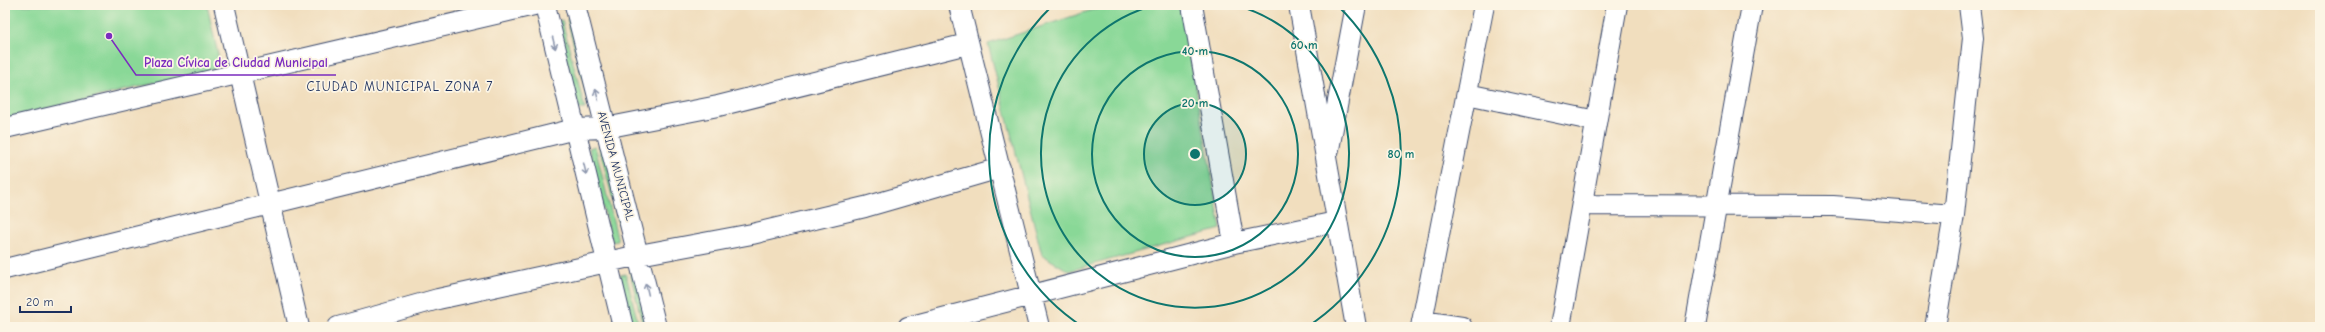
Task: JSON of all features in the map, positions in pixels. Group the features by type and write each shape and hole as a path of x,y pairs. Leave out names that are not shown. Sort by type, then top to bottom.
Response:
{"street":[{"path":"224,5 299,327"},
{"path":"5,128 534,5"},
{"path":"545,5 623,327"},
{"name":"AVENIDA MUNICIPAL","path":"575,5 656,327"},
{"path":"959,5 967,44 1000,168 1039,327"},
{"path":"1192,5 1234,243"},
{"path":"1298,5 1356,327"},
{"path":"1327,163 1356,5"},
{"path":"1462,327 1422,324 1484,5"},
{"path":"1560,327 1583,205 1596,121 1617,5"},
{"path":"1695,327 1752,5"},
{"path":"1935,327 1954,215 1973,38 1968,5"},
{"path":"5,269 271,205 575,129 605,128 718,106 967,44"},
{"path":"1467,94 1596,121"},
{"path":"338,327 438,299 639,255 752,234 865,207 1000,168"},
{"path":"1583,205 1833,206 1954,215"},
{"path":"908,327 1234,243 1336,222"}],"green space":[{"path":"5,5 207,5 221,68 5,118"},
{"path":"1107,5 1181,5 1221,229 1069,271 1042,255 988,44"},
{"path":"572,18 596,109 590,109 567,19"},
{"path":"562,20 585,109 579,109 557,21"},
{"path":"605,144 628,239 623,240 599,146"},
{"path":"595,146 618,241 612,242 589,148"},
{"path":"636,271 650,327 643,327 630,272"},
{"path":"626,274 639,327 632,327 620,275"}],"place":[{"name":"Plaza Cívica de Ciudad Municipal","path":"109,36"}],"district":[{"name":"CIUDAD MUNICIPAL ZONA 7","path":"400,86"}]}
